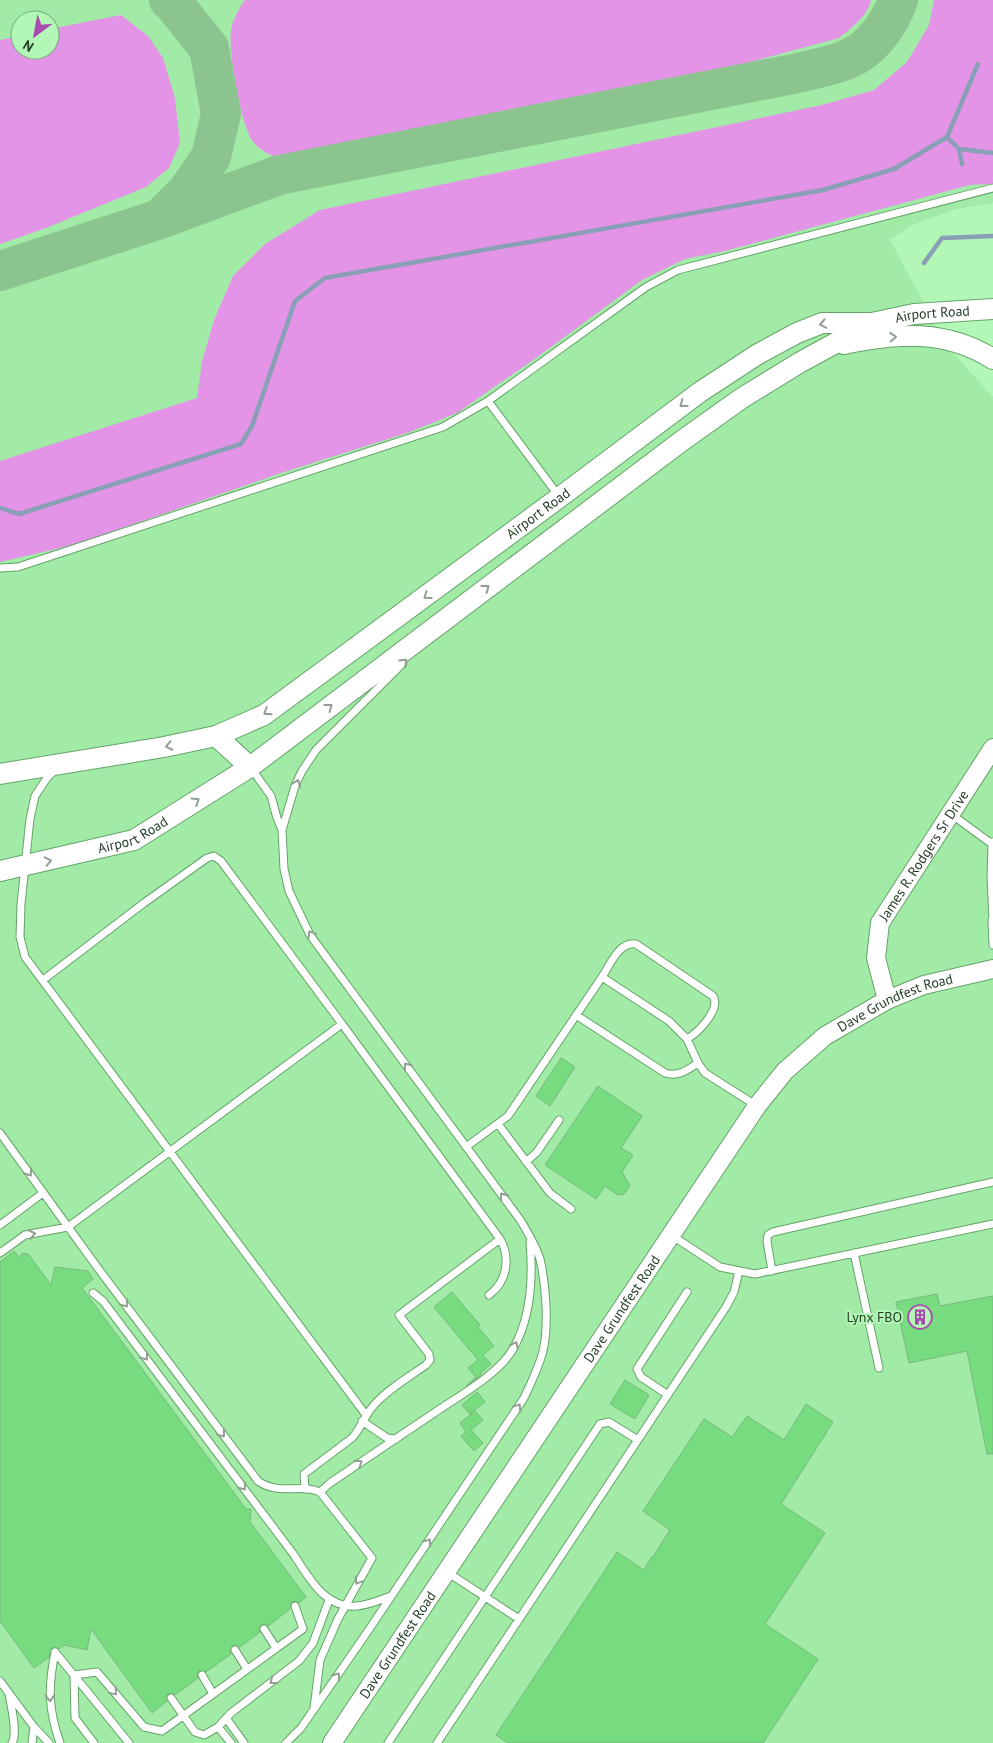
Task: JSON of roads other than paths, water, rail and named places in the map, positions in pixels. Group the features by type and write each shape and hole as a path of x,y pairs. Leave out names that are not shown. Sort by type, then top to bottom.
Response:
{"main road":[{"name":"Airport Road","path":"0,774 164,747 216,736 264,715 700,392 758,354 797,333 822,323 872,323 914,314 993,309"},
{"name":"Airport Road","path":"0,871 134,840 250,767 682,440 742,398 799,363 872,323"},
{"path":"828,348 869,339 922,336 942,338 962,344 993,359"},
{"path":"216,736 250,767"}],"street":[{"name":"James R. Rodgers Sr Drive","path":"886,1000 876,958 880,923 993,748"},
{"name":"Dave Grundfest Road","path":"332,1743 757,1106 785,1071 825,1036 886,1000 924,985 993,969"}],"lane":[{"path":"0,568 18,567 443,427 488,402 646,287 678,270 993,188"},
{"path":"488,402 560,497"},
{"path":"412,654 460,608"},
{"path":"286,1743 301,1728 314,1710 524,1398 536,1373 543,1351 546,1330 544,1284 540,1258 521,1221 310,935 289,891 284,869 282,830 295,786 302,771 316,750 406,660"},
{"path":"60,764 47,778 35,796 30,819 21,904 20,937 25,957 170,1151 364,1418 388,1438 396,1439"},
{"path":"250,767 271,796 282,830"},
{"path":"951,814 992,843 993,945"},
{"path":"43,980 144,903 207,858 214,856 221,862 342,1024 500,1239 504,1247 506,1266 499,1286 489,1295"},
{"path":"466,1147 508,1116 621,949 626,945 636,944 713,996 716,1006 705,1023 694,1035 687,1039"},
{"path":"602,977 669,1021 687,1039 698,1063 705,1073 757,1106"},
{"path":"576,1015 665,1073 679,1074 698,1063"},
{"path":"0,1253 25,1235 68,1227 342,1024"},
{"path":"526,1162 537,1152 559,1120"},
{"path":"498,1124 550,1194 572,1209"},
{"path":"0,1133 258,1481 264,1486 276,1489 305,1489 320,1492 372,1558 345,1605 320,1660 314,1710"},
{"path":"772,1271 767,1241 768,1235 773,1232 993,1182"},
{"path":"0,1224 43,1193"},
{"path":"672,1235 720,1267 755,1274 993,1224"},
{"path":"320,1492 330,1483 484,1378 507,1358 513,1350 523,1327 527,1310 532,1267 530,1237"},
{"path":"305,1489 304,1474 352,1438 364,1418 379,1400 430,1360 429,1354 399,1315 500,1239"},
{"path":"854,1253 879,1368"},
{"path":"438,1743 729,1302 734,1292 739,1271"},
{"path":"668,1395 641,1377 637,1370 687,1292"},
{"path":"92,1293 103,1301 294,1555 310,1580 328,1600 355,1606 365,1605 391,1596"},
{"path":"388,1743 600,1424 609,1422 638,1440"},
{"path":"447,1572 520,1619"},
{"path":"171,1698 195,1732 204,1735 218,1726 231,1713 299,1661 313,1643 328,1600"},
{"path":"74,1675 97,1672 144,1726 162,1731 303,1629 295,1606"},
{"path":"264,1629 276,1648"},
{"path":"235,1650 247,1669"},
{"path":"60,1743 50,1702 50,1679 55,1652 129,1743"},
{"path":"74,1675 76,1718 94,1743"},
{"path":"202,1675 213,1694"},
{"path":"0,1681 34,1727 49,1743"},
{"path":"9,1694 14,1725 14,1739 12,1743"},
{"path":"226,1718 244,1743"},
{"path":"218,1726 231,1743"},
{"path":"32,1743 34,1727"}],"waterway":[{"path":"947,137 978,64"},
{"path":"0,508 19,514 241,444 252,426 295,301 325,278 823,190 894,169 947,137 959,149 962,164"},
{"path":"959,149 993,153"},
{"path":"924,263 942,238 993,236"}],"place":[{"name":"Lynx FBO","path":"920,1317"}]}
